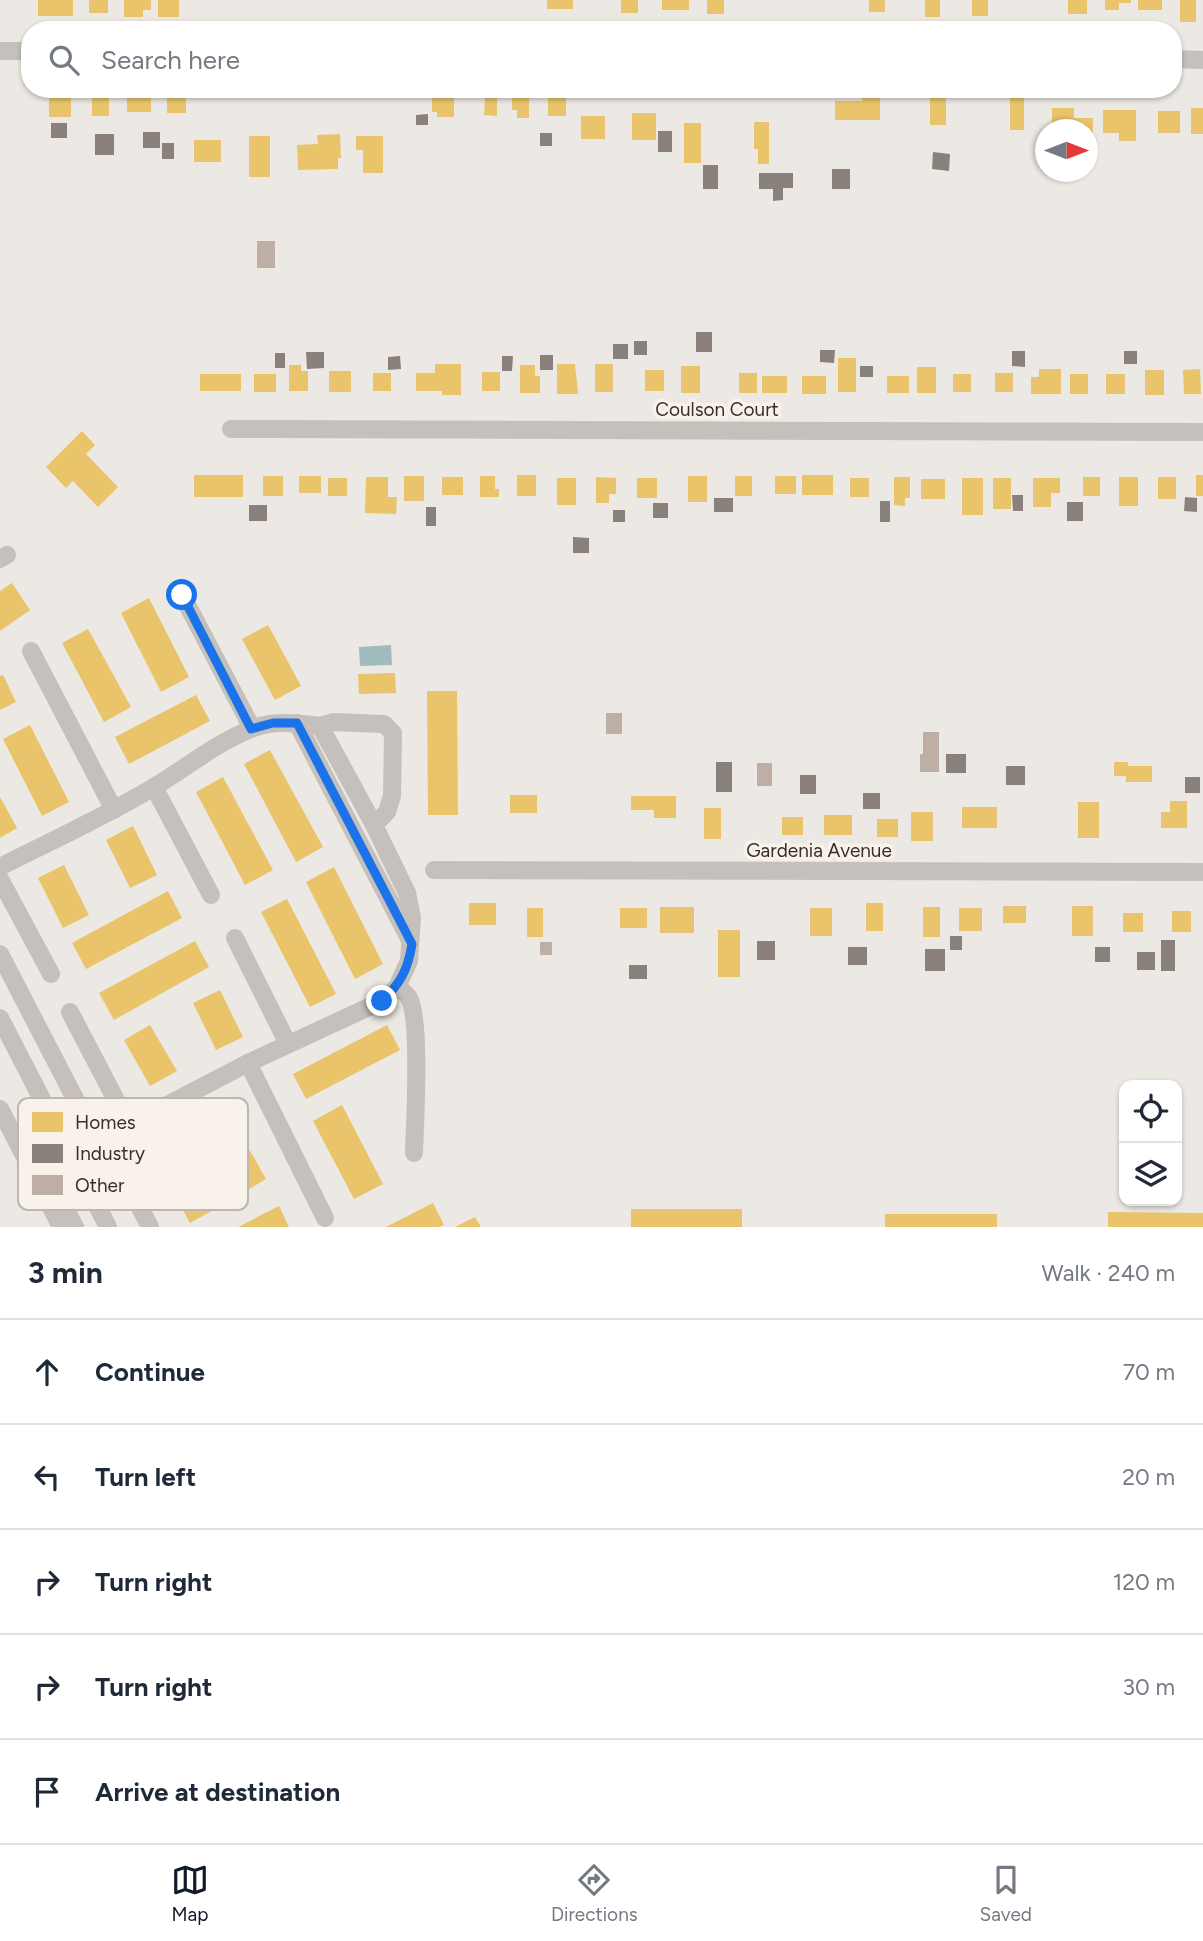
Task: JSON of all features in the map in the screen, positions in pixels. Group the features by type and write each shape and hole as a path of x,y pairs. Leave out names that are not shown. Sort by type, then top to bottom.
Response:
{"street":[{"path":"0,51 21,51"},
{"path":"1182,59 1203,60"},
{"name":"Coulson Court","path":"231,429 1203,432"},
{"path":"182,595 251,729"},
{"path":"31,651 114,810"},
{"path":"0,867 114,810 251,729 273,723 320,726 333,722 384,723 393,733 392,796 387,812 374,825"},
{"path":"297,723 412,944"},
{"path":"181,1098 248,1063 382,1001 397,987 409,961 412,917 407,892 320,726"},
{"path":"154,787 211,895"},
{"name":"Gardenia Avenue","path":"434,870 1203,873"},
{"path":"0,878 51,974"},
{"path":"235,938 288,1044"},
{"path":"0,954 76,1098"},
{"path":"397,987 409,997 414,1012 414,1153"},
{"path":"70,1012 115,1098"},
{"path":"1,1022 41,1098"},
{"path":"15,1048 41,1035"},
{"path":"24,1066 51,1054"},
{"path":"248,1063 325,1218"},
{"path":"0,1109 18,1144"},
{"path":"52,1210 61,1227"},
{"path":"66,1210 75,1227"},
{"path":"99,1210 108,1227"},
{"path":"140,1210 150,1227"}],"water":[{"path":"391,645 392,665 360,666 359,647"}],"building: Homes":[{"path":"38,0 73,0 73,16 38,16"},
{"path":"89,0 108,0 108,13 89,13"},
{"path":"124,0 151,0 151,10 143,10 143,17 124,17"},
{"path":"158,0 179,0 179,17 158,17"},
{"path":"547,0 573,0 573,9 547,9"},
{"path":"621,0 638,0 638,13 621,13"},
{"path":"662,0 689,0 689,10 662,10"},
{"path":"707,0 724,0 724,14 707,14"},
{"path":"869,0 885,0 885,12 869,12"},
{"path":"925,0 940,0 940,17 925,17"},
{"path":"972,0 988,0 988,16 972,16"},
{"path":"1068,0 1087,0 1087,14 1068,14"},
{"path":"1105,0 1131,0 1131,3 1119,3 1119,10 1105,10"},
{"path":"1138,0 1162,0 1162,10 1138,10"},
{"path":"1180,0 1196,0 1196,22 1180,21"},
{"path":"49,98 71,98 71,117 49,117"},
{"path":"92,98 109,98 109,116 92,116"},
{"path":"127,98 151,98 151,112 127,112"},
{"path":"167,98 186,98 186,113 167,113"},
{"path":"432,98 454,98 454,117 437,117 437,112 432,112"},
{"path":"485,98 497,98 497,116 484,115"},
{"path":"512,98 529,98 529,118 517,118 517,110 512,110"},
{"path":"548,98 566,98 566,116 548,116"},
{"path":"862,98 880,98 880,120 835,120 835,101 862,101"},
{"path":"930,98 946,98 946,125 930,125"},
{"path":"1010,98 1024,98 1024,130 1010,130"},
{"path":"1052,108 1074,108 1074,118 1093,118 1093,119 1052,119"},
{"path":"1191,108 1203,108 1203,134 1191,134"},
{"path":"1103,110 1136,110 1136,141 1119,141 1119,133 1103,133"},
{"path":"1158,111 1180,111 1180,133 1158,133"},
{"path":"632,113 656,113 656,140 632,140"},
{"path":"581,116 605,116 605,139 581,139"},
{"path":"754,122 769,122 769,164 758,164 758,149 754,149"},
{"path":"684,123 701,123 701,163 684,163"},
{"path":"340,134 341,158 338,158 338,169 298,170 297,145 318,144 317,135"},
{"path":"249,136 270,136 270,177 249,177"},
{"path":"356,136 383,136 383,173 363,173 363,150 356,150"},
{"path":"194,140 221,140 221,162 194,162"},
{"path":"838,358 856,358 856,392 838,392"},
{"path":"435,364 461,364 461,395 442,395 442,391 416,391 416,373 435,373"},
{"path":"557,364 575,364 578,394 557,394"},
{"path":"595,364 613,364 613,392 595,392"},
{"path":"289,365 301,365 301,371 308,371 308,391 289,391"},
{"path":"520,365 535,365 535,376 540,376 540,393 520,393"},
{"path":"681,366 700,366 700,393 681,393"},
{"path":"917,367 936,367 936,393 917,393"},
{"path":"1039,369 1061,369 1061,394 1031,394 1031,377 1039,377"},
{"path":"1200,369 1201,394 1184,394 1183,370"},
{"path":"645,370 664,370 664,391 645,391"},
{"path":"1145,370 1164,370 1164,395 1145,395"},
{"path":"329,371 351,371 351,392 329,392"},
{"path":"482,372 500,372 500,391 482,391"},
{"path":"373,373 391,373 391,391 373,391"},
{"path":"739,373 757,373 757,393 739,393"},
{"path":"995,373 1013,373 1013,392 995,392"},
{"path":"200,374 241,374 241,391 200,391"},
{"path":"254,374 276,374 276,392 254,392"},
{"path":"953,374 971,374 971,392 953,392"},
{"path":"1070,374 1088,374 1088,394 1070,394"},
{"path":"1106,374 1125,374 1125,394 1106,394"},
{"path":"762,376 787,376 787,393 762,393"},
{"path":"802,376 826,376 826,394 802,394"},
{"path":"887,376 909,376 909,393 887,393"},
{"path":"82,431 95,445 86,454 118,487 98,507 73,481 66,488 46,467"},
{"path":"194,475 243,475 243,497 194,497"},
{"path":"517,475 536,475 536,496 517,496"},
{"path":"802,475 833,475 833,495 802,495"},
{"path":"1196,475 1203,475 1203,496 1196,496"},
{"path":"263,476 283,476 283,496 263,496"},
{"path":"299,476 321,476 321,493 299,493"},
{"path":"404,476 424,476 424,501 404,501"},
{"path":"480,476 495,476 495,489 499,489 499,497 480,497"},
{"path":"688,476 707,476 707,502 688,502"},
{"path":"735,476 752,476 752,496 735,496"},
{"path":"775,476 796,476 796,494 775,494"},
{"path":"366,477 388,477 388,497 397,497 396,514 365,513"},
{"path":"442,477 463,477 463,495 442,495"},
{"path":"596,477 616,478 616,494 609,494 609,503 596,503"},
{"path":"894,477 910,477 910,498 905,498 905,506 894,505"},
{"path":"1083,477 1100,477 1100,496 1083,496"},
{"path":"1119,477 1138,477 1138,506 1119,506"},
{"path":"1158,477 1176,477 1176,499 1158,499"},
{"path":"328,478 347,478 347,496 328,496"},
{"path":"557,478 576,478 576,505 557,505"},
{"path":"637,478 657,478 657,498 637,498"},
{"path":"850,478 869,478 869,497 850,497"},
{"path":"962,478 983,478 983,515 962,515"},
{"path":"993,478 1011,478 1011,509 993,509"},
{"path":"1033,478 1060,478 1060,493 1051,493 1051,507 1033,507"},
{"path":"921,479 945,479 945,499 921,499"},
{"path":"12,583 30,610 0,631 0,591"},
{"path":"149,598 189,677 161,692 121,613"},
{"path":"268,625 301,686 275,700 242,639"},
{"path":"88,629 131,707 104,722 62,643"},
{"path":"395,673 396,693 359,694 358,674"},
{"path":"3,675 16,702 0,710 0,676"},
{"path":"427,691 457,691 458,815 428,815"},
{"path":"196,695 210,721 129,764 115,737"},
{"path":"30,725 69,802 42,816 3,739"},
{"path":"270,750 323,847 296,862 244,764"},
{"path":"1114,762 1128,762 1128,766 1152,766 1152,782 1126,782 1126,776 1114,776"},
{"path":"223,777 273,870 245,885 196,792"},
{"path":"510,795 537,795 537,813 510,813"},
{"path":"631,796 676,796 676,818 654,818 654,810 631,810"},
{"path":"0,797 17,828 0,838"},
{"path":"1170,801 1187,801 1187,828 1161,828 1161,812 1170,812"},
{"path":"1078,802 1099,802 1099,838 1078,838"},
{"path":"962,807 997,807 997,828 962,828"},
{"path":"704,808 721,808 721,839 704,839"},
{"path":"911,812 933,812 933,841 911,841"},
{"path":"824,815 852,815 852,835 824,835"},
{"path":"782,817 803,817 803,835 782,835"},
{"path":"877,819 898,819 898,837 877,837"},
{"path":"133,826 157,875 130,888 106,840"},
{"path":"64,865 89,915 63,928 38,878"},
{"path":"334,867 383,964 355,979 306,882"},
{"path":"168,891 182,918 86,969 72,943"},
{"path":"287,899 336,994 310,1007 261,912"},
{"path":"469,903 496,903 496,925 469,925"},
{"path":"866,903 883,903 883,931 866,931"},
{"path":"1003,906 1026,906 1026,923 1003,923"},
{"path":"1072,906 1093,906 1093,936 1072,936"},
{"path":"660,907 694,907 694,933 660,933"},
{"path":"923,907 940,907 940,937 923,937"},
{"path":"527,908 543,908 543,937 527,937"},
{"path":"620,908 647,908 647,928 620,928"},
{"path":"810,908 832,908 832,936 810,936"},
{"path":"959,908 982,908 982,931 959,931"},
{"path":"1172,911 1191,911 1191,932 1172,932"},
{"path":"1123,913 1143,913 1143,932 1123,932"},
{"path":"718,930 740,930 740,977 718,977"},
{"path":"195,941 209,967 114,1020 99,993"},
{"path":"220,990 243,1037 216,1050 193,1003"},
{"path":"150,1025 177,1071 150,1086 124,1040"},
{"path":"387,1025 400,1050 306,1099 293,1074"},
{"path":"342,1105 383,1184 354,1199 313,1121"},
{"path":"248,1147 266,1179 248,1190"},
{"path":"433,1203 444,1225 386,1227"},
{"path":"279,1206 289,1227 238,1227"},
{"path":"631,1209 742,1209 742,1227 631,1227"},
{"path":"183,1210 213,1210 190,1223"},
{"path":"1108,1212 1203,1213 1203,1227 1108,1227"},
{"path":"885,1214 997,1214 997,1227 885,1227"},
{"path":"475,1217 481,1227 455,1227"}],"building: Industry":[{"path":"428,114 428,125 416,125 416,115"},
{"path":"51,123 67,123 67,138 51,138"},
{"path":"658,131 672,131 672,152 658,152"},
{"path":"143,132 160,132 160,148 143,148"},
{"path":"540,133 552,133 552,146 540,146"},
{"path":"95,134 114,134 114,155 95,155"},
{"path":"162,143 174,143 174,159 162,159"},
{"path":"933,152 950,154 949,171 932,169"},
{"path":"703,165 718,165 718,189 703,189"},
{"path":"832,169 850,169 850,189 832,189"},
{"path":"759,173 793,173 793,188 783,188 783,200 773,201 773,189 759,189"},
{"path":"696,332 712,332 712,352 696,352"},
{"path":"634,341 647,341 647,355 634,355"},
{"path":"613,344 628,344 628,359 613,359"},
{"path":"820,350 835,350 834,363 820,362"},
{"path":"1012,351 1025,351 1025,367 1012,366"},
{"path":"1124,351 1137,351 1137,364 1124,364"},
{"path":"306,352 324,352 324,368 307,369"},
{"path":"275,353 285,353 285,368 275,368"},
{"path":"540,355 553,355 553,370 540,370"},
{"path":"400,356 401,369 388,370 388,357"},
{"path":"502,356 513,356 512,371 502,371"},
{"path":"860,366 873,366 873,377 860,377"},
{"path":"1012,495 1023,495 1023,511 1013,511"},
{"path":"1185,497 1197,498 1197,512 1184,511"},
{"path":"714,498 733,498 733,512 714,512"},
{"path":"880,501 890,501 890,522 880,522"},
{"path":"1067,502 1083,502 1083,521 1067,521"},
{"path":"653,503 668,503 668,518 653,518"},
{"path":"249,505 267,505 267,521 249,521"},
{"path":"426,507 436,507 436,526 426,526"},
{"path":"613,510 625,510 625,522 613,522"},
{"path":"573,537 589,538 589,553 573,553"},
{"path":"946,754 966,754 966,773 946,773"},
{"path":"716,762 732,762 732,792 716,792"},
{"path":"1006,766 1025,766 1025,785 1006,785"},
{"path":"800,775 816,775 816,794 800,794"},
{"path":"1185,777 1200,777 1200,793 1185,793"},
{"path":"863,793 880,793 880,809 863,809"},
{"path":"950,936 962,936 962,950 950,950"},
{"path":"1161,940 1175,940 1175,971 1161,971"},
{"path":"757,941 775,941 775,960 757,960"},
{"path":"848,947 867,947 867,965 848,965"},
{"path":"1095,947 1110,947 1110,962 1095,962"},
{"path":"925,949 945,949 945,971 925,971"},
{"path":"1137,952 1155,952 1155,970 1137,970"},
{"path":"629,965 647,965 647,979 629,979"}],"building: Other":[{"path":"257,241 275,241 275,268 257,268"},
{"path":"606,713 622,713 622,734 606,734"},
{"path":"923,732 939,732 939,772 920,772"},
{"path":"757,763 772,763 772,786 757,786"},
{"path":"540,942 552,942 552,955 540,955"}],"route":[{"path":"182,595 251,729 273,723 297,723 412,944 409,961 397,987 382,1001"}]}
